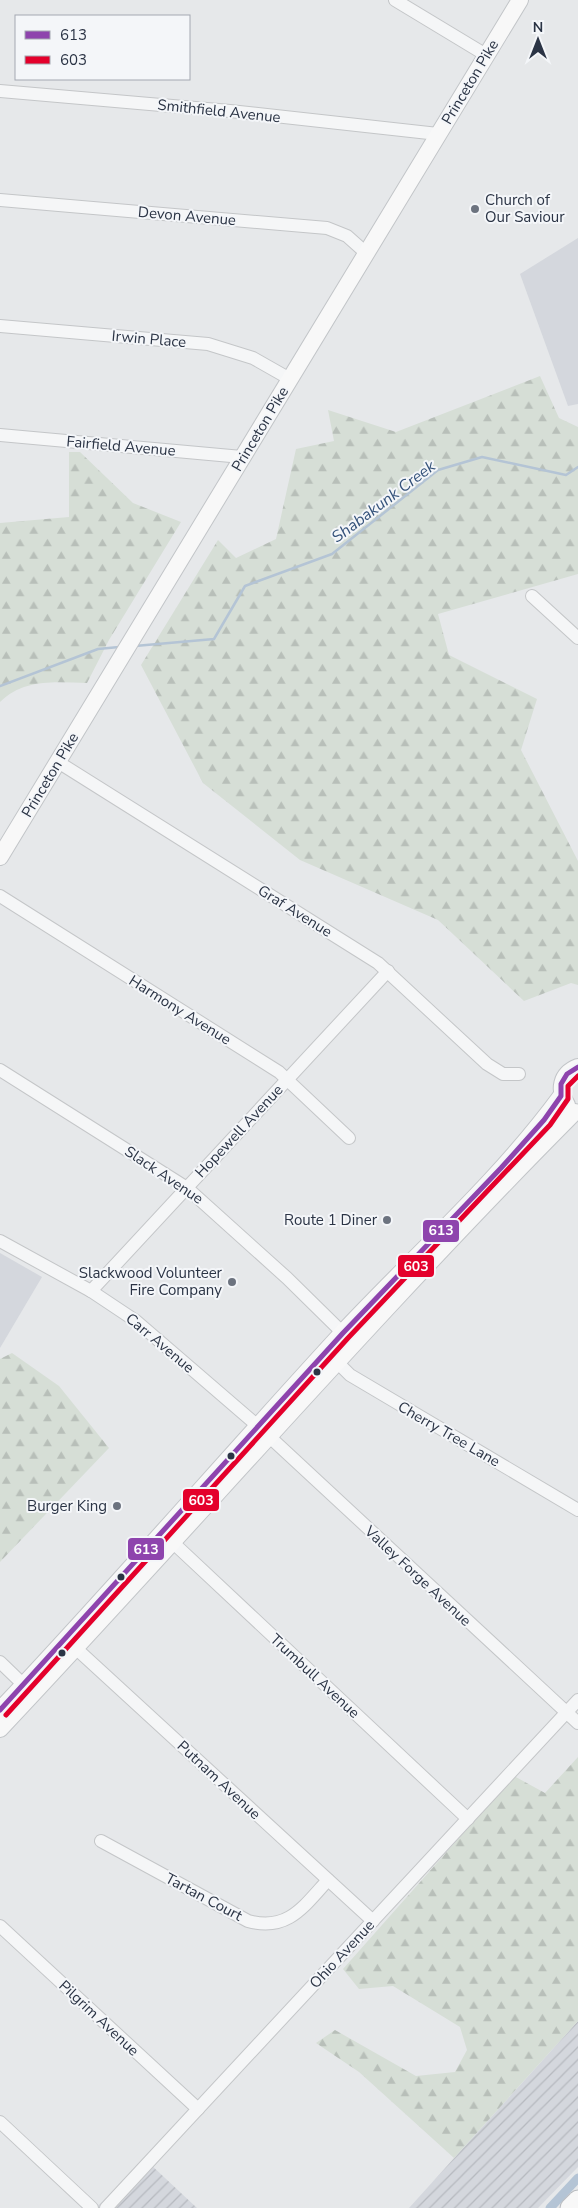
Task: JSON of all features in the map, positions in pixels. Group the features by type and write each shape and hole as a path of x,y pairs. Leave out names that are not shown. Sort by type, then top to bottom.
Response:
{"highway":[{"path":"570,2208 578,2200"}],"main road":[{"name":"Princeton Pike","path":"0,857 520,0"},
{"path":"0,1729 28,1689 264,1432 337,1362 348,1338 449,1231 561,1096 563,1079 571,1070 578,1067"},
{"path":"449,1231 577,1112 569,1107 561,1096"},
{"path":"264,1432 330,1347 348,1338"},
{"path":"0,1710 28,1689"}],"street":[{"path":"395,0 486,55"},
{"name":"Smithfield Avenue","path":"0,91 230,111 438,134"},
{"name":"Devon Avenue","path":"0,200 328,228 347,236 366,253"},
{"name":"Irwin Place","path":"0,326 208,344 253,358 290,379"},
{"name":"Fairfield Avenue","path":"0,436 242,457"},
{"path":"532,596 578,638"},
{"name":"Graf Avenue","path":"58,762 388,971 486,1064 502,1074 518,1074"},
{"name":"Harmony Avenue","path":"0,896 287,1079 349,1138"},
{"name":"Hopewell Avenue","path":"90,1291 388,971"},
{"name":"Slack Avenue","path":"0,1070 187,1188 297,1288 348,1338"},
{"name":"Carr Avenue","path":"0,1241 90,1291 136,1321 264,1432"},
{"name":"Cherry Tree Lane","path":"330,1347 337,1362 350,1374 578,1510"},
{"name":"Valley Forge Avenue","path":"264,1432 578,1724"},
{"name":"Trumbull Avenue","path":"168,1537 468,1818"},
{"name":"Putnam Avenue","path":"71,1643 373,1921"},
{"path":"0,1662 28,1689"},
{"name":"Ohio Avenue","path":"106,2208 578,1700"},
{"name":"Tartan Court","path":"101,1841 248,1921 258,1924 287,1920 297,1913 328,1880"},
{"name":"Pilgrim Avenue","path":"0,1926 198,2109"},
{"path":"0,2122 92,2208"}],"shaded area":[{"path":"578,238 578,404 568,406 520,274"},
{"path":"0,1253 42,1277 0,1348"},
{"path":"578,2021 578,2167 538,2208 409,2208"},
{"path":"149,2163 197,2208 95,2208"}],"green space":[{"path":"540,376 559,418 578,427 578,574 438,614 449,655 537,699 521,750 578,861 578,985 571,983 524,1001 438,920 300,860 203,783 141,665 218,540 236,558 276,539 296,449 334,441 328,410 396,432"},
{"path":"69,452 80,452 133,503 181,522 109,640 87,683 52,682 30,685 9,694 0,702 0,523 69,517"},
{"path":"12,1353 59,1386 109,1448 0,1562 0,1359"},
{"path":"578,1757 578,2021 454,2158 359,2072 316,2043 335,2030 416,2076 455,2072 467,2050 460,2027 393,1986 359,1989 343,1969 514,1776 545,1793"}],"waterway":[{"name":"Shabakunk Creek","path":"135,646 214,639 245,586 332,554 438,470 482,457 566,475 578,467"},
{"name":"Shabakunk Creek","path":"0,686 98,649 119,647"},
{"path":"550,2208 578,2178"}],"transit line":[{"name":"613","path":"0,1710 343,1333 501,1168 544,1120 561,1096 561,1084 567,1074 578,1067"},
{"name":"603","path":"6,1715 348,1338 550,1125 568,1099 568,1086 578,1076"}],"place":[{"name":"Church of Our Saviour","path":"475,209"},
{"name":"Route 1 Diner","path":"387,1220"},
{"name":"Slackwood Volunteer Fire Company","path":"232,1282"},
{"name":"Burger King","path":"117,1506"}]}
